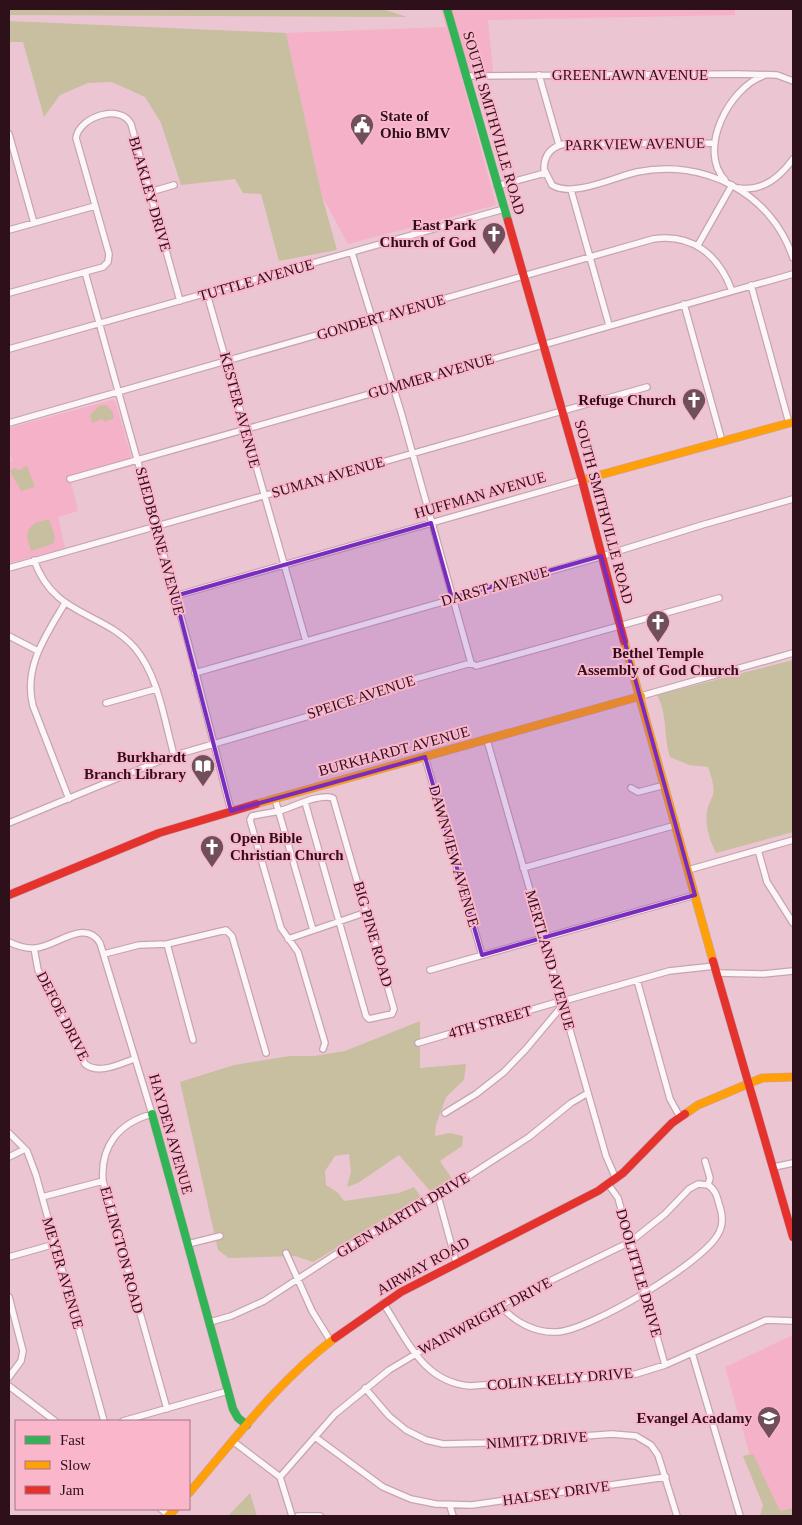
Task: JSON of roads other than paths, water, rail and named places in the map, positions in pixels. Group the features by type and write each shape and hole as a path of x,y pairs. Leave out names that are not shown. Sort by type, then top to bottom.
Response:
{"main road":[{"name":"SOUTH SMITHVILLE ROAD","path":"447,9 582,480 601,556 688,870 793,1236"},
{"name":"HUFFMAN AVENUE","path":"582,480 791,422"},
{"name":"BURKHARDT AVENUE","path":"9,895 139,840 231,811 641,696"},
{"name":"AIRWAY ROAD","path":"190,1492 286,1380 330,1340 384,1303 456,1262 584,1199 616,1179 680,1117 701,1103 750,1082 770,1076 793,1077"},
{"name":"HAYDEN AVENUE","path":"152,1114 235,1414 247,1425"}],"street":[{"path":"539,75 559,145"},
{"name":"GREENLAWN AVENUE","path":"466,76 778,75 793,81"},
{"path":"765,76 753,81 734,99 724,114 714,143 717,168 732,185 770,217 783,235 793,258"},
{"name":"BLAKLEY DRIVE","path":"95,206 76,138 82,125 97,118 117,113 129,121 180,301"},
{"path":"9,134 34,223"},
{"name":"PARKVIEW AVENUE","path":"545,173 546,157 552,149 559,145 714,143"},
{"path":"497,186 545,173 549,182 556,188 572,190 635,172 662,169 692,171 732,185 754,189 781,174 793,159"},
{"path":"698,245 732,185"},
{"path":"150,192 174,186"},
{"path":"572,190 609,325"},
{"path":"9,230 95,206 109,258 103,266 9,293"},
{"name":"TUTTLE AVENUE","path":"9,350 504,209"},
{"name":"GONDERT AVENUE","path":"9,423 590,256 661,238 676,238 698,245 716,259 725,273 732,290"},
{"path":"352,253 393,386 452,598 472,662"},
{"name":"SHEDBORNE AVENUE","path":"85,272 175,596 231,811"},
{"name":"GUMMER AVENUE","path":"70,479 793,274"},
{"path":"751,285 791,422"},
{"name":"KESTER AVENUE","path":"207,294 263,496 306,641"},
{"path":"684,304 722,441"},
{"name":"SUMAN AVENUE","path":"9,568 647,386"},
{"name":"HUFFMAN AVENUE","path":"175,596 582,480"},
{"name":"DARST AVENUE","path":"195,673 793,499"},
{"path":"34,560 44,582 65,604 113,630 128,641 147,668 156,690 174,755"},
{"name":"SPEICE AVENUE","path":"9,823 174,755 213,742 366,698 411,680 472,662 476,666 719,598"},
{"path":"65,604 38,651 31,672 31,698 68,799"},
{"path":"9,636 38,651"},
{"name":"BURKHARDT AVENUE","path":"641,696 793,653"},
{"path":"106,703 156,690"},
{"name":"MERTLAND AVENUE","path":"487,740 606,1156 616,1179"},
{"name":"DAWNVIEW AVENUE","path":"425,757 482,955"},
{"path":"631,788 638,792 665,785"},
{"name":"BIG PINE ROAD","path":"305,802 325,797 333,798 394,1012 369,1019 366,1016 340,921"},
{"path":"275,799 313,930"},
{"path":"323,1049 325,1043 298,952 281,928 250,820 252,816 277,811 305,802 340,921"},
{"path":"523,868 676,825"},
{"path":"688,870 793,840"},
{"path":"758,850 768,882 789,909 793,923"},
{"path":"430,970 695,895"},
{"path":"288,939 367,912"},
{"path":"104,954 139,945 167,944 221,929 229,931 266,1053"},
{"name":"HAYDEN AVENUE","path":"34,948 83,932 95,936 100,943 152,1114"},
{"path":"9,942 22,947 34,948"},
{"path":"167,944 193,1040"},
{"name":"DEFOE DRIVE","path":"34,948 38,970 85,1064 93,1069 100,1069 134,1059"},
{"name":"4TH STREET","path":"418,1043 674,970 716,970 762,974 793,971"},
{"path":"637,980 670,1099 680,1117"},
{"path":"445,1113 476,1094 504,1072 526,1049 563,1003"},
{"name":"GLEN MARTIN DRIVE","path":"210,1322 231,1316 256,1305 366,1235 438,1196 529,1137 570,1104 588,1093"},
{"name":"ELLINGTON ROAD","path":"152,1114 131,1122 112,1140 104,1158 103,1181 167,1409"},
{"name":"MEYER AVENUE","path":"9,1133 25,1149 42,1197 104,1420"},
{"path":"9,1157 25,1149"},
{"path":"500,1305 512,1317 527,1326 558,1332 582,1324 645,1293 690,1262 718,1235 722,1223 722,1212 714,1190 708,1184 710,1178 705,1161"},
{"path":"774,1167 793,1162"},
{"path":"42,1197 103,1181"},
{"name":"DOOLITTLE DRIVE","path":"608,1184 618,1198 665,1365"},
{"name":"WAINWRIGHT DRIVE","path":"280,1476 335,1414 366,1388 415,1353 500,1305 630,1242 665,1214 689,1189 698,1184 708,1184"},
{"path":"438,1196 456,1262"},
{"path":"188,1244 220,1236"},
{"path":"9,1257 54,1244"},
{"path":"286,1254 318,1323 330,1340"},
{"path":"9,1297 23,1351 20,1361 9,1377"},
{"name":"COLIN KELLY DRIVE","path":"384,1303 426,1368 451,1384 470,1386 626,1375 665,1365 766,1320 793,1321"},
{"path":"692,1353 740,1516"},
{"path":"9,1386 55,1420"},
{"name":"NIMITZ DRIVE","path":"366,1388 400,1426 413,1434 434,1442 467,1444 612,1434 636,1436 655,1450 666,1477 677,1515"},
{"path":"127,1420 228,1391"},
{"name":"HALSEY DRIVE","path":"315,1436 383,1487 411,1498 450,1506 482,1504 666,1477"},
{"path":"234,1442 280,1476 292,1516"},
{"path":"450,1506 453,1516"},
{"path":"668,1516 677,1515"},
{"path":"298,1516 320,1516"}],"place":[{"name":"State of Ohio BMV","path":"362,146"},
{"name":"East Park Church of God","path":"494,255"},
{"name":"Refuge Church","path":"694,421"},
{"name":"Bethel Temple Assembly of God Church","path":"658,643"},
{"name":"Burkhardt Branch Library","path":"203,787"},
{"name":"Open Bible Christian Church","path":"212,868"},
{"name":"Evangel Acadamy","path":"769,1439"}]}
